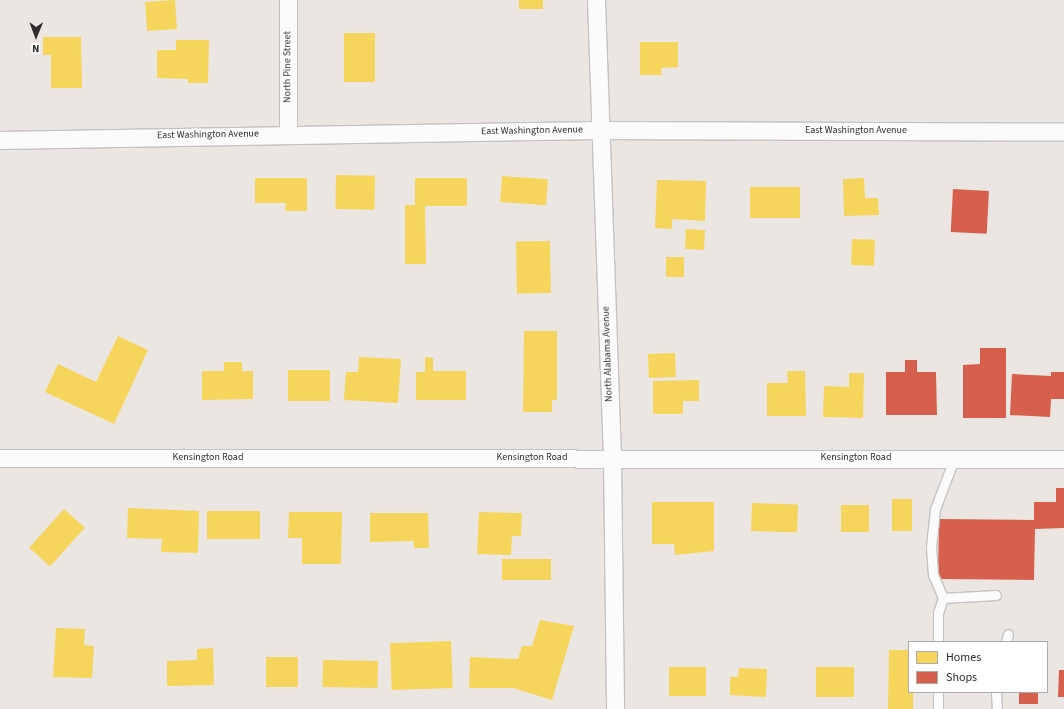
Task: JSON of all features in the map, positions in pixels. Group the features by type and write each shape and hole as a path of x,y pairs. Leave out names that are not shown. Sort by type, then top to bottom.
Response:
{"street":[{"name":"North Pine Street","path":"288,0 288,133"},
{"name":"North Alabama Avenue","path":"596,0 599,130 612,458 615,709"},
{"name":"East Washington Avenue","path":"0,140 288,133 599,130 1064,132"},
{"name":"Kensington Road","path":"0,458 1064,459"}],"lane":[{"path":"938,641 938,613 943,598 934,575 931,547 935,509 954,459"},
{"path":"943,598 996,595"},
{"path":"938,693 938,709"},
{"path":"996,693 996,709"}],"building: Homes":[{"path":"175,0 177,29 147,31 145,2"},
{"path":"519,0 543,0 543,9 519,9"},
{"path":"344,33 375,33 375,82 344,82"},
{"path":"43,37 81,37 82,88 51,88 51,55 43,55"},
{"path":"176,40 209,40 208,83 188,83 188,79 157,78 157,50 176,50"},
{"path":"640,42 678,42 678,67 661,68 662,75 640,75"},
{"path":"336,175 375,176 374,210 335,209"},
{"path":"502,176 548,179 546,205 500,202"},
{"path":"255,178 307,178 307,211 285,211 286,203 255,203"},
{"path":"415,178 467,178 467,206 425,206 426,264 405,264 405,205 415,205"},
{"path":"864,178 865,198 878,198 879,215 844,216 843,179"},
{"path":"657,180 706,181 705,221 672,219 672,229 655,228"},
{"path":"750,187 800,187 800,218 750,218"},
{"path":"686,229 705,230 704,250 685,249"},
{"path":"852,239 875,240 874,266 851,265"},
{"path":"550,241 551,293 517,294 516,242"},
{"path":"666,257 684,257 684,277 666,277"},
{"path":"524,331 557,331 557,400 552,400 552,412 523,412"},
{"path":"118,336 148,350 114,424 45,392 58,364 96,382"},
{"path":"675,353 676,377 649,378 648,354"},
{"path":"359,357 401,359 398,403 344,400 346,372 358,372"},
{"path":"425,357 433,358 433,371 466,371 466,400 416,400 416,372 425,372"},
{"path":"224,362 242,362 242,371 253,371 253,399 202,400 202,371 224,371"},
{"path":"288,370 330,370 330,401 288,401"},
{"path":"787,371 805,371 806,416 767,416 767,383 788,383"},
{"path":"849,373 864,373 863,418 823,417 824,386 849,387"},
{"path":"699,380 699,401 683,401 683,414 653,414 653,381"},
{"path":"892,499 912,499 912,531 892,531"},
{"path":"652,502 714,502 714,551 675,555 674,544 652,544"},
{"path":"752,503 798,505 797,533 751,531"},
{"path":"841,505 869,505 869,532 841,532"},
{"path":"128,508 199,511 198,553 161,552 162,539 127,538"},
{"path":"64,509 85,528 50,566 29,548"},
{"path":"207,511 260,511 260,539 207,539"},
{"path":"289,512 342,512 341,564 302,564 302,538 288,538"},
{"path":"479,512 522,513 521,536 512,536 511,555 477,554"},
{"path":"370,513 428,513 429,548 414,548 414,541 370,542"},
{"path":"502,559 551,559 551,580 502,580"},
{"path":"540,620 574,626 552,700 513,688 469,688 470,657 518,659 522,646 532,646"},
{"path":"56,628 85,629 84,645 94,646 92,678 53,677"},
{"path":"451,641 453,688 392,690 390,643"},
{"path":"213,648 214,685 167,686 167,661 197,660 197,649"},
{"path":"889,650 908,650 908,693 913,693 913,709 888,709"},
{"path":"266,657 298,657 298,687 266,687"},
{"path":"323,660 378,661 378,688 323,687"},
{"path":"669,667 706,667 706,696 669,696"},
{"path":"816,667 854,667 854,697 816,697"},
{"path":"739,668 767,669 766,697 730,695 730,677 738,677"}],"building: Shops":[{"path":"953,189 989,191 987,234 951,232"},
{"path":"980,348 1006,348 1006,418 963,418 963,365 980,364"},
{"path":"905,360 917,360 917,372 936,372 937,415 886,415 886,372 905,372"},
{"path":"1051,372 1064,372 1064,399 1051,399 1050,417 1010,415 1012,374 1051,376"},
{"path":"1056,488 1064,488 1064,528 1035,529 1034,580 938,579 939,519 1034,520 1034,502 1056,502"},
{"path":"1059,670 1064,670 1064,697 1058,697"},
{"path":"1019,693 1038,693 1038,704 1019,704"}]}
